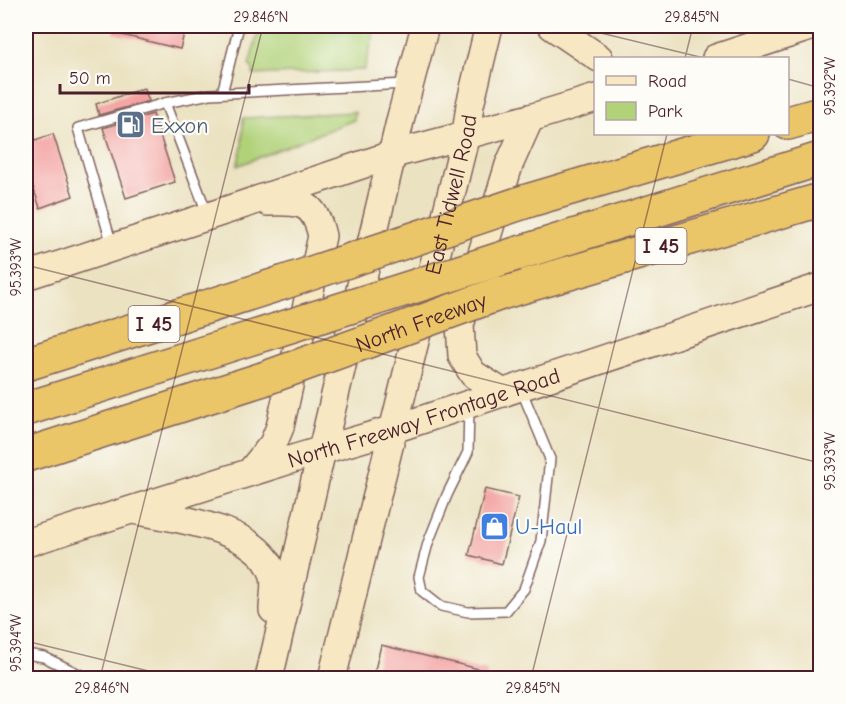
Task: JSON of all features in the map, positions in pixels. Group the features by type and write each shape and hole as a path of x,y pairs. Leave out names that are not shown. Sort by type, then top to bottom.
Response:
{"highway":[{"path":"789,123 820,114"},
{"name":"I 45","path":"26,364 282,283 527,201 750,135"},
{"name":"North Freeway","path":"26,409 820,159"},
{"name":"North Freeway","path":"26,455 263,379 501,293 820,200"}],"main road":[{"path":"270,677 322,450 425,26"},
{"name":"East Tidwell Road","path":"332,678 466,134 470,105 489,26"},
{"path":"552,26 598,57"},
{"path":"719,57 775,35 813,26"},
{"path":"26,276 393,154 594,99"},
{"path":"512,390 473,374 462,356 460,325 509,165 530,118"},
{"path":"251,202 294,202 307,206 318,218 322,236 280,427 273,444 251,471"},
{"name":"North Freeway Frontage Road","path":"26,543 251,471 394,429 820,287"},
{"path":"134,510 225,531 248,543 263,556 274,574 270,677"}],"lane":[{"path":"222,93 239,26"},
{"path":"113,248 78,128 165,103 222,93 411,84"},
{"path":"165,103 209,216"},
{"path":"469,404 468,452 447,495 428,543 418,577 422,591 441,606 468,612 506,611 524,589 541,542 550,459 512,390"},
{"path":"26,654 44,657 87,678"}],"green space":[{"path":"260,26 376,26 364,70 253,75 253,69 249,65"},
{"path":"355,112 354,120 237,166 242,147 243,118"}],"building":[{"path":"115,26 186,26 180,49 114,33"},
{"path":"144,88 149,101 99,115 96,104"},
{"name":"Exxon","path":"153,114 175,182 126,198 103,128"},
{"path":"53,134 73,196 40,208 26,165 26,143"},
{"name":"U-Haul","path":"485,489 519,497 502,564 469,555"},
{"path":"381,645 487,671 486,678 373,678"}],"place":[{"name":"Exxon","path":"130,125"},
{"name":"U-Haul","path":"494,526"}]}
